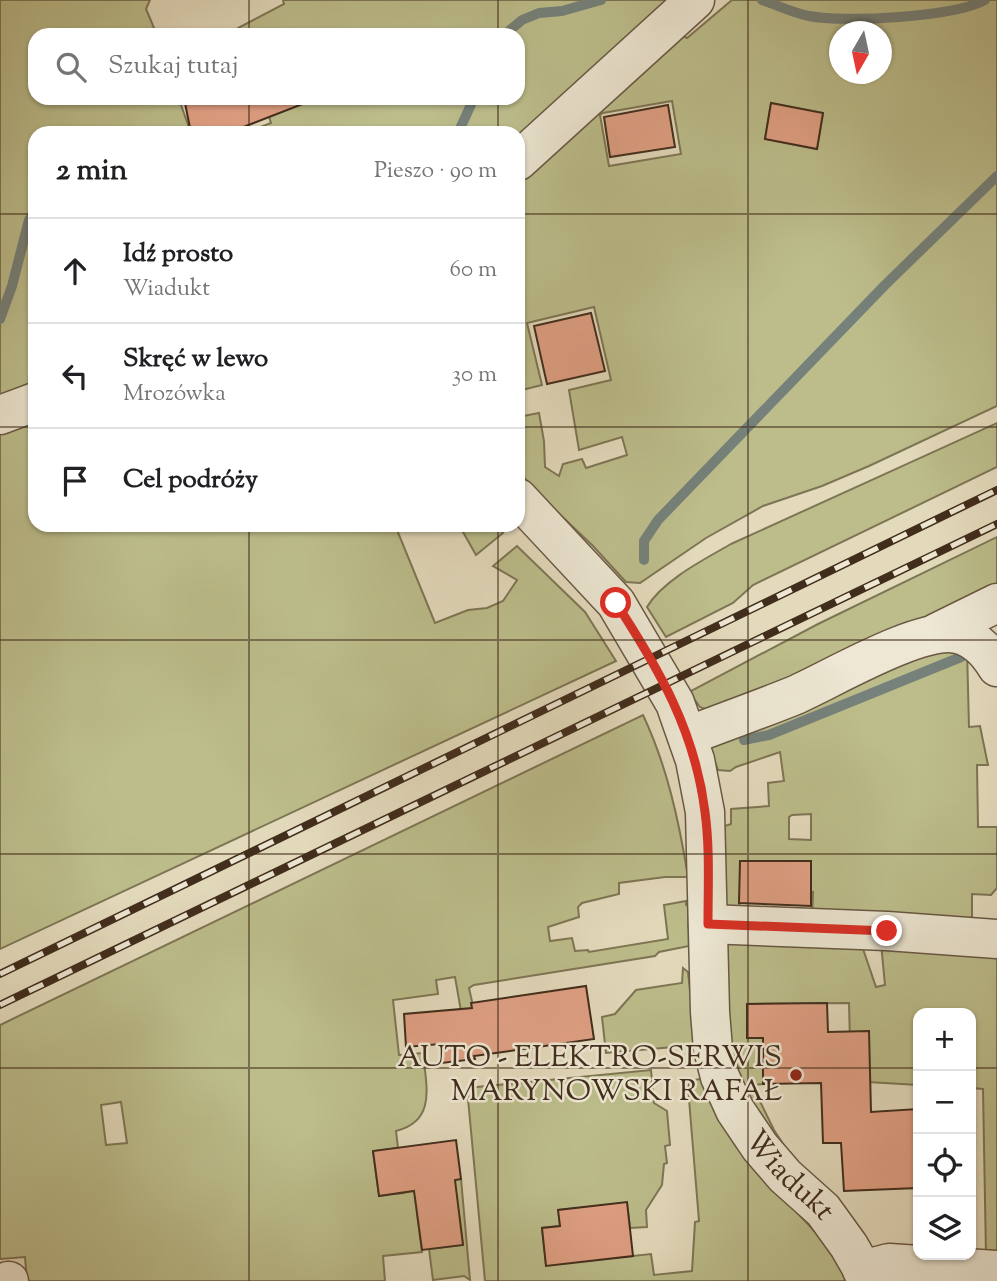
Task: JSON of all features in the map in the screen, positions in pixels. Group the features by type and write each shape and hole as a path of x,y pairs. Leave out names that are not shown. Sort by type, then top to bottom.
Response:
{"street":[{"path":"525,155 694,1"},
{"path":"0,415 28,405"},
{"name":"Wiadukt","path":"525,506 616,603 675,703 695,760 705,812 711,1024 713,1049 720,1077 735,1110 760,1147 785,1176 823,1210 849,1246 865,1275"},
{"path":"687,736 794,695 902,645 936,634 997,603"},
{"path":"936,634 956,633 973,639 990,655 997,667"},
{"path":"708,924 887,931 997,939"},
{"path":"865,1275 889,1263 997,1270"}],"green space":[{"path":"0,0 150,0 146,9 154,28 28,28 28,105 181,105 188,126 28,126 28,387 0,397"},
{"path":"283,0 667,0 525,134 525,126 263,126 271,123 265,105 525,105 525,28 238,28 284,4"},
{"path":"732,0 997,0 997,406 869,466 822,486 763,506 706,538 640,583 626,582 525,478 525,416 539,413 545,467 559,476 563,464 582,459 586,468 627,455 622,437 579,450 569,390 611,380 594,307 527,323 542,385 525,389 525,174 677,33 687,38","holes":["672,101 681,154 609,166 600,115","771,103 823,113 817,149 765,139"]},
{"path":"28,416 28,532 398,532 435,623 468,610 487,608 503,601 517,580 493,566 517,546 585,612 616,661 0,949 0,426"},
{"path":"997,423 997,467 753,585 733,603 666,637 647,607 674,579 731,544"},
{"path":"463,532 503,533 476,555"},
{"path":"997,537 997,591 710,711 700,707 689,692 818,624"},
{"path":"918,648 967,648 969,727 980,726 988,765 977,765 978,827 997,827 997,888 991,895 972,894 972,922 812,919 813,892 770,890 757,861 741,861 739,915 722,906 725,826 731,824 731,809 769,806 768,783 784,781 780,752 730,771 718,770 710,749 717,738","holes":["811,814 811,840 789,839 789,817"]},
{"path":"643,715 671,794 688,877 619,883 619,894 582,903 578,907 579,917 548,927 550,941 572,938 575,951 589,952 668,939 664,905 686,901 689,946 659,952 655,956 474,985 469,988 475,1015 462,1017 455,977 436,980 438,994 393,1000 399,1055 423,1053 427,1089 423,1110 418,1119 396,1131 398,1148 373,1151 379,1195 404,1193 403,1187 461,1179 470,1280 464,1276 433,1280 429,1249 463,1245 458,1207 417,1212 422,1252 383,1256 385,1281 27,1281 25,1257 0,1259 0,1025","holes":["121,1102 127,1143 106,1145 101,1105"]},
{"path":"721,936 863,949 876,987 885,985 881,943 997,946 997,1257 986,1256 983,1089 976,1088 976,1008 913,1008 913,1085 851,1081 849,1003 747,1004 747,1038 763,1038 763,1084 752,1085 774,1130 791,1156 749,1105 725,1040"},
{"path":"683,968 688,972 696,1045 606,1053 602,1017 615,1014 636,990 682,983"},
{"path":"651,1070 654,1103 667,1111 670,1145 665,1146 667,1163 664,1164 662,1185 646,1210 647,1227 630,1228 627,1203 559,1210 560,1226 542,1228 546,1265 651,1254 654,1275 692,1271 695,1222 699,1221 688,1087 690,1081 699,1079 703,1081 720,1122 737,1148 832,1250 852,1281 485,1281 467,1088"}],"building":[{"path":"771,103 823,113 817,149 765,139"},
{"path":"185,105 300,105 246,126 190,126"},
{"path":"668,105 675,147 610,157 604,117"},
{"path":"591,313 605,371 547,384 534,326"},
{"path":"740,861 811,861 811,906 739,903"},
{"path":"586,986 594,1039 442,1063 440,1044 406,1047 404,1014 472,1008 471,1003"},
{"path":"827,1003 828,1032 869,1031 871,1112 913,1109 913,1188 844,1191 841,1143 823,1143 821,1083 763,1084 763,1038 747,1038 747,1004"},
{"path":"456,1140 461,1179 455,1180 463,1245 422,1250 414,1191 379,1196 373,1151"},
{"path":"627,1202 633,1256 546,1266 542,1228 560,1226 558,1210"}],"waterway":[{"path":"512,28 522,20 539,13 562,11 601,0"},
{"path":"762,0 809,16 847,19 950,11 985,0"},
{"path":"461,126 471,105"},
{"path":"644,560 644,541 658,520 885,285 997,176"},
{"path":"0,319 12,286 28,224"},
{"path":"744,740 769,735 961,657"}],"railway":[{"path":"0,974 997,490"},
{"path":"0,1005 997,524"}],"place":[{"name":"AUTO - ELEKTRO-SERWIS MARYNOWSKI RAFAŁ","path":"796,1075"}],"route":[{"path":"616,603 675,703 695,760 705,812 708,924 887,931"}]}
